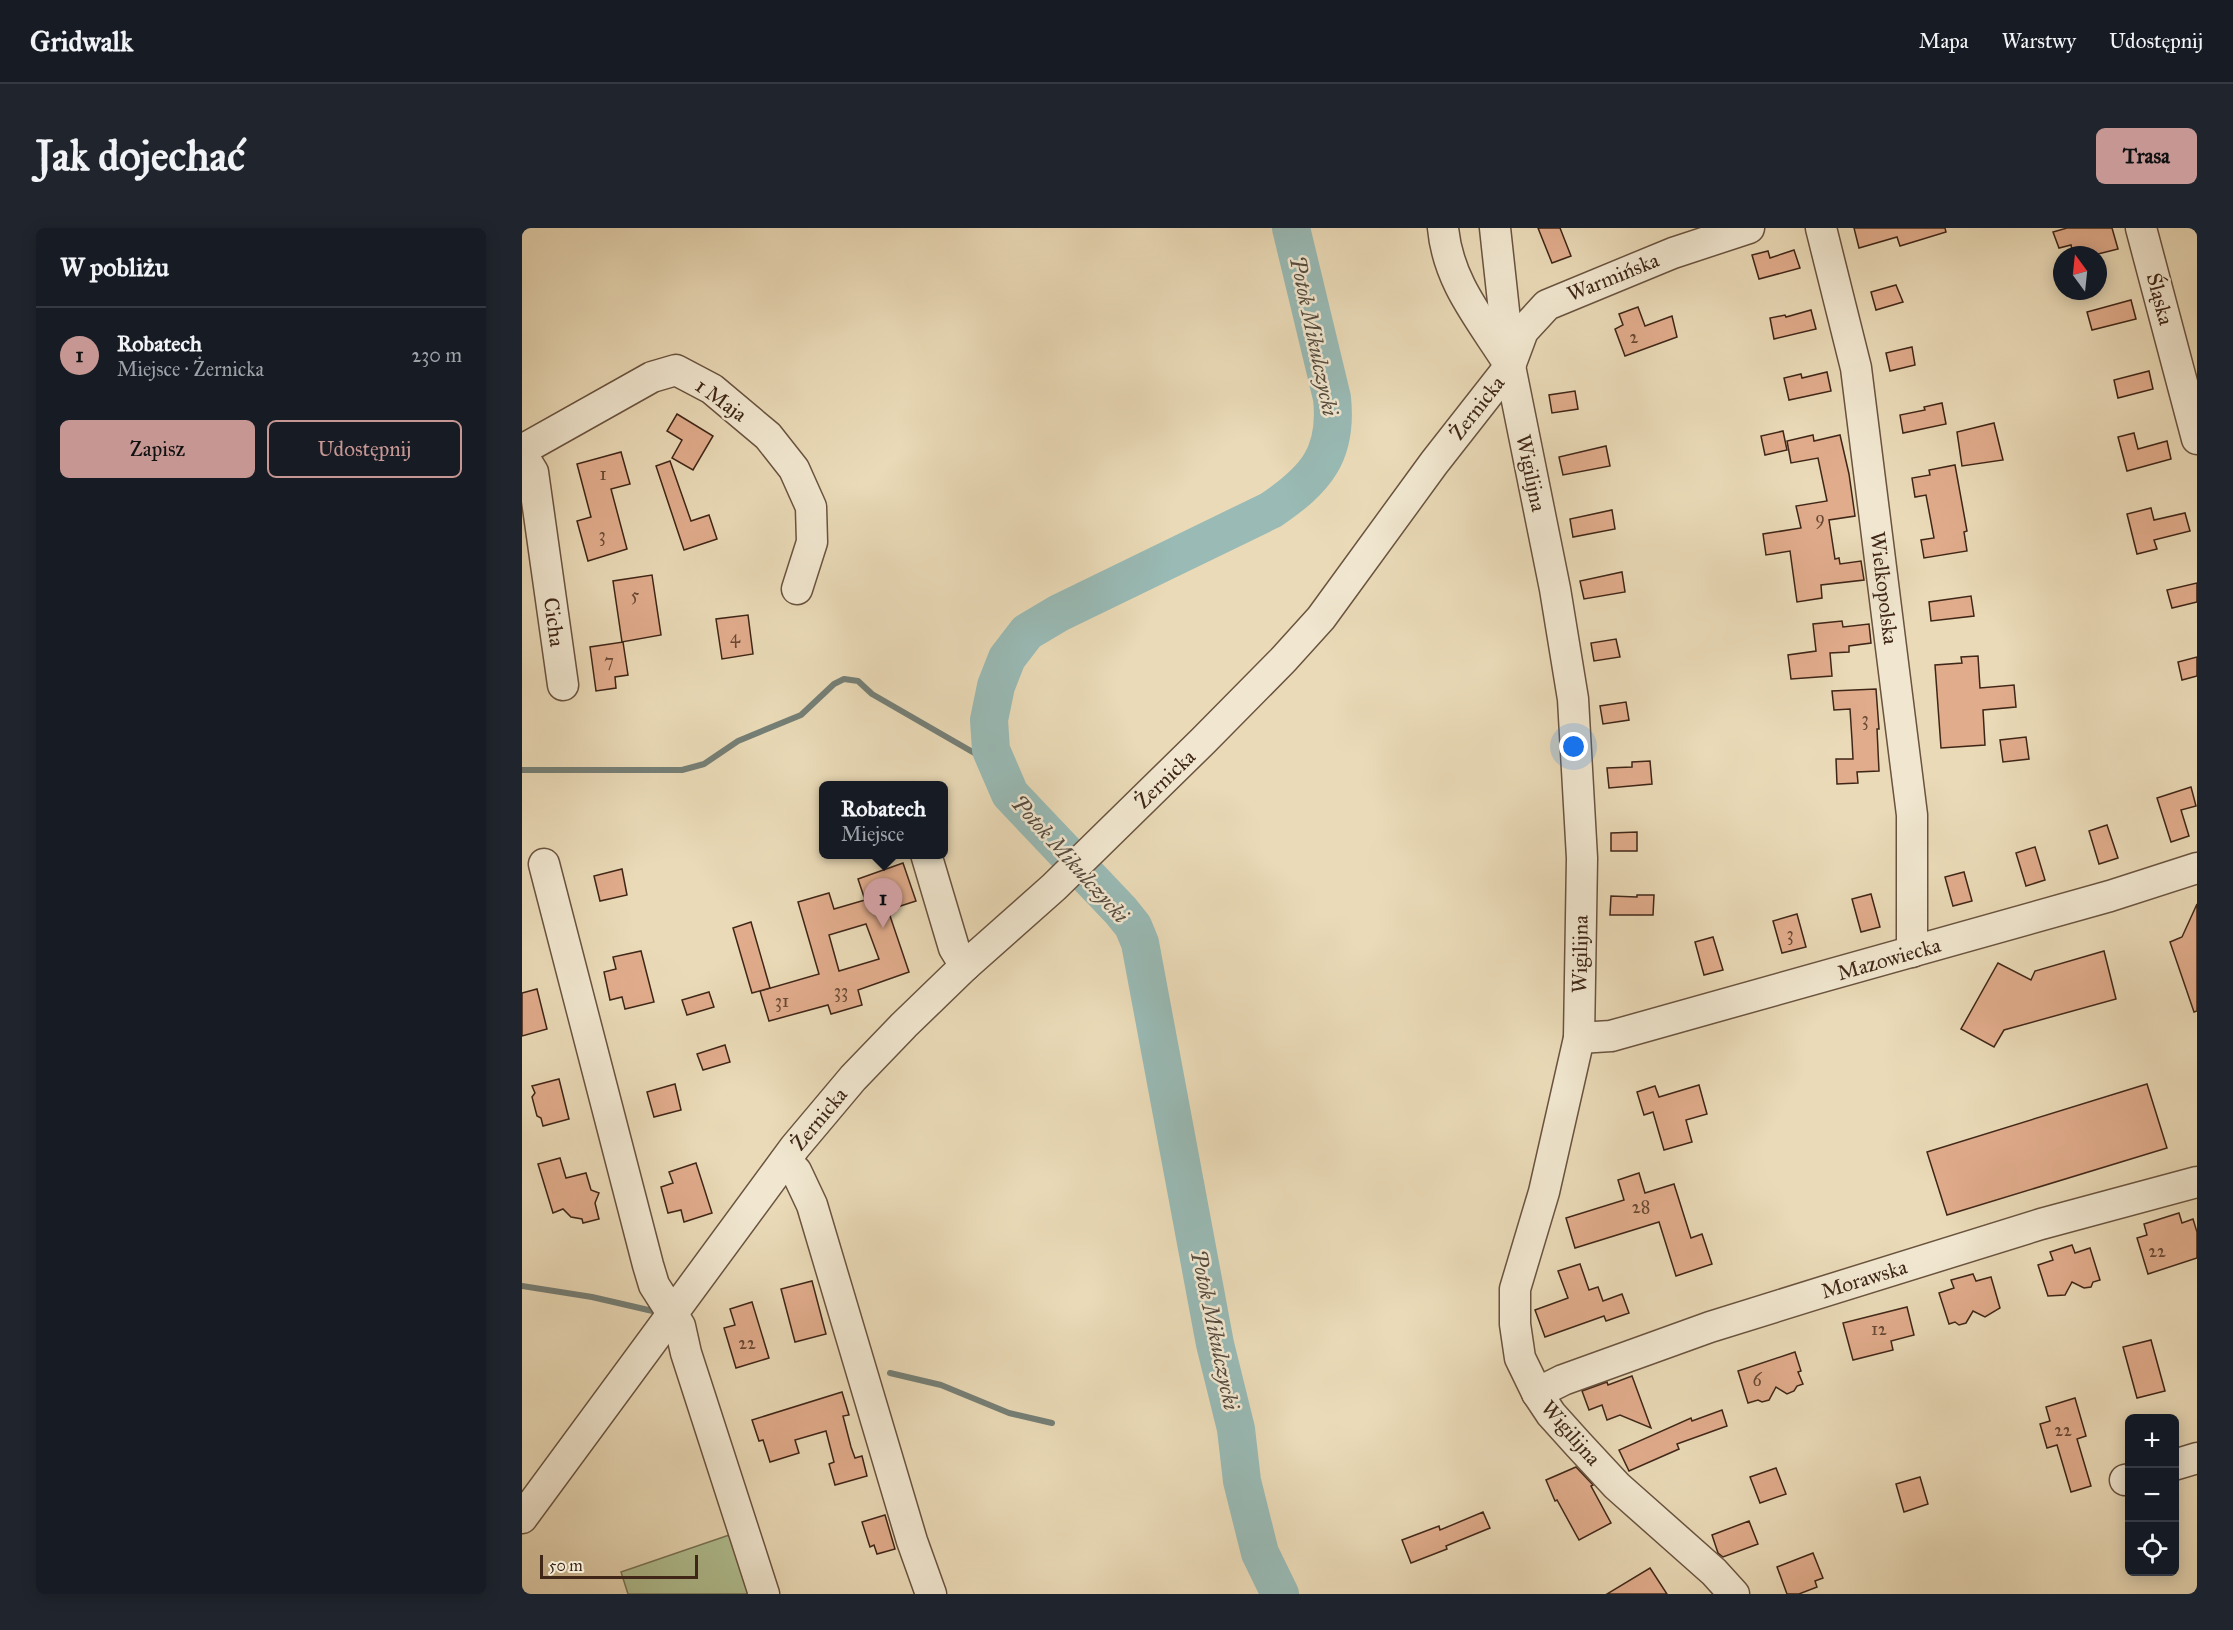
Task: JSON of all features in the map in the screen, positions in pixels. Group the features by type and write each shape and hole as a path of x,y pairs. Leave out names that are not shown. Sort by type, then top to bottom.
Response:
{"street":[{"path":"1443,228 1445,248 1456,280 1510,366"},
{"name":"Wigilijna","path":"1495,228 1510,366 1555,589 1573,699 1582,858 1579,1038 1544,1192 1515,1288 1515,1324 1520,1358 1537,1393 1551,1414 1617,1486 1714,1572 1734,1594"},
{"name":"Warmińska","path":"1510,366 1523,331 1547,305 1673,253 1749,228"},
{"name":"Wielkopolska","path":"1821,228 1856,368 1912,815 1912,952"},
{"name":"Śląska","path":"2141,228 2197,439"},
{"name":"Żernicka","path":"522,1518 785,1161 853,1078 965,966 1054,887 1211,733 1321,618 1434,463 1510,366"},
{"name":"1 Maja","path":"522,452 652,377 676,370 712,388 768,436 794,469 811,507 812,542 797,589"},
{"name":"Cicha","path":"522,452 533,472 563,685"},
{"path":"927,859 954,948 965,966"},
{"path":"544,864 654,1285 681,1326 686,1353 764,1594"},
{"name":"Mazowiecka","path":"1579,1038 1611,1036 2110,896 2197,868"},
{"name":"Żernicka","path":"785,1161 796,1171 812,1205 908,1530 931,1594"},
{"name":"Morawska","path":"1537,1393 1563,1380 1710,1327 2041,1224 2197,1182"},
{"path":"2179,1464 2197,1458"}],"green space":[{"path":"738,1532 759,1594 628,1594 621,1572"}],"building":[{"path":"1538,228 1560,228 1571,256 1552,263"},
{"path":"1854,228 1945,228 1946,232 1900,246 1897,237 1859,248"},
{"path":"2067,228 2112,228 2118,249 2107,252 2107,246 2058,246 2053,232"},
{"path":"1794,250 1800,268 1759,279 1752,255 1768,251 1770,258"},
{"path":"1896,285 1903,302 1876,310 1871,292"},
{"path":"2131,300 2136,319 2092,330 2087,312"},
{"path":"1638,307 1645,326 1672,316 1677,337 1625,356 1615,329 1623,325 1619,314"},
{"path":"1811,310 1816,329 1774,339 1770,318 1785,315 1786,317"},
{"path":"1912,347 1915,365 1890,371 1886,353"},
{"path":"2149,371 2153,389 2118,398 2114,380"},
{"path":"1827,372 1831,391 1789,400 1784,378 1801,374 1802,378"},
{"path":"1575,391 1578,409 1552,413 1549,395"},
{"path":"1942,403 1946,424 1903,433 1900,415 1925,410 1924,407"},
{"path":"677,414 713,436 693,470 672,458 682,440 667,431"},
{"path":"1994,423 2003,460 1962,466 1957,432"},
{"path":"1783,431 1787,450 1765,455 1761,436"},
{"path":"2134,433 2138,449 2167,441 2171,459 2127,471 2118,437"},
{"path":"1813,435 1814,441 1840,435 1855,516 1829,520 1835,559 1839,558 1840,564 1861,561 1864,580 1821,585 1822,598 1797,602 1790,551 1766,555 1763,534 1801,528 1796,506 1827,501 1818,458 1791,463 1787,441"},
{"path":"1606,446 1610,466 1563,475 1559,457"},
{"path":"621,452 630,484 611,489 627,549 588,561 577,521 591,517 577,464"},
{"path":"670,461 691,521 709,515 717,539 684,550 656,466"},
{"path":"1955,465 1967,531 1964,532 1967,551 1924,558 1921,540 1934,538 1926,495 1915,497 1912,478 1930,475 1929,470"},
{"path":"2151,508 2154,520 2185,513 2190,531 2154,540 2157,549 2137,554 2127,514"},
{"path":"1612,510 1615,529 1573,537 1570,519"},
{"path":"1622,572 1625,592 1584,599 1580,581"},
{"path":"652,575 661,635 622,642 613,581"},
{"path":"2197,583 2197,602 2172,608 2167,590"},
{"path":"1971,596 1974,616 1931,621 1929,602"},
{"path":"748,615 753,654 722,659 716,619"},
{"path":"1842,621 1843,627 1869,624 1871,643 1849,646 1849,652 1830,653 1832,676 1791,679 1788,655 1816,651 1813,624"},
{"path":"1616,639 1620,657 1594,661 1591,643"},
{"path":"623,642 628,675 615,677 616,688 596,691 590,647"},
{"path":"1978,656 1980,688 2014,685 2016,707 1983,710 1985,745 1941,748 1935,665 1962,663 1961,657"},
{"path":"2197,657 2197,676 2182,680 2178,662"},
{"path":"1876,689 1879,771 1857,772 1858,783 1837,784 1836,759 1853,759 1852,740 1850,709 1834,710 1832,691"},
{"path":"1626,702 1629,720 1603,724 1600,706"},
{"path":"2026,737 2029,759 2003,762 2000,740"},
{"path":"1650,761 1652,784 1609,788 1607,768 1632,767 1632,762"},
{"path":"2191,787 2196,806 2181,810 2189,836 2171,842 2157,798"},
{"path":"2107,825 2118,858 2099,864 2089,831"},
{"path":"1637,832 1637,851 1611,851 1611,833"},
{"path":"2035,847 2045,880 2026,886 2016,853"},
{"path":"903,863 916,901 888,910 909,972 858,990 862,1005 831,1014 828,1005 769,1021 760,991 819,974 798,902 829,893 834,909 865,900 858,879","holes":["866,924 879,959 839,971 829,935"]},
{"path":"622,869 627,895 600,901 594,876"},
{"path":"1964,872 1972,901 1953,906 1945,877"},
{"path":"1871,894 1880,927 1861,932 1852,899"},
{"path":"1637,895 1654,895 1653,915 1610,915 1611,896 1637,897"},
{"path":"2197,904 2197,1011 2194,1012 2170,942 2182,937"},
{"path":"1797,914 1806,947 1782,953 1773,921"},
{"path":"751,922 770,988 752,993 733,928"},
{"path":"1713,937 1723,970 1704,975 1695,942"},
{"path":"641,951 654,1002 625,1009 622,997 610,1000 604,972 616,969 613,957"},
{"path":"2104,951 2116,999 2004,1030 1994,1047 1961,1029 1998,963 2031,980 2035,971"},
{"path":"537,989 547,1029 522,1036 522,993"},
{"path":"709,992 714,1007 687,1015 682,1000"},
{"path":"725,1045 730,1062 703,1070 697,1054"},
{"path":"559,1079 569,1119 543,1126 541,1118 537,1116 532,1097 535,1093 532,1086"},
{"path":"675,1084 681,1110 654,1117 647,1092"},
{"path":"2147,1084 2167,1148 1947,1215 1927,1152"},
{"path":"1699,1085 1707,1114 1686,1120 1692,1142 1664,1150 1653,1112 1644,1115 1637,1092 1655,1086 1659,1097"},
{"path":"560,1158 566,1178 586,1173 591,1190 599,1193 595,1203 599,1219 583,1223 582,1219 571,1217 563,1209 553,1213 538,1164"},
{"path":"696,1163 712,1213 684,1222 681,1210 668,1213 661,1187 673,1183 669,1172"},
{"path":"1639,1173 1645,1193 1674,1184 1691,1238 1702,1234 1712,1264 1676,1276 1659,1222 1575,1248 1566,1218 1624,1200 1618,1180"},
{"path":"2179,1213 2182,1223 2193,1219 2197,1232 2197,1258 2148,1274 2137,1238 2147,1235 2144,1224"},
{"path":"2072,1245 2075,1253 2090,1248 2100,1280 2093,1282 2091,1287 2084,1288 2072,1282 2065,1295 2048,1296 2038,1265 2053,1260 2050,1252"},
{"path":"1580,1264 1589,1290 1598,1287 1603,1301 1622,1294 1629,1313 1606,1321 1604,1316 1545,1337 1535,1310 1568,1298 1558,1271"},
{"path":"1973,1274 1976,1281 1991,1277 2000,1308 1985,1317 1973,1311 1966,1323 1949,1324 1939,1293 1954,1288 1951,1280"},
{"path":"812,1281 826,1334 795,1342 781,1289"},
{"path":"752,1302 769,1358 736,1368 724,1328 735,1325 730,1309"},
{"path":"1907,1307 1914,1335 1891,1341 1893,1350 1853,1360 1843,1323"},
{"path":"2151,1340 2165,1391 2137,1398 2123,1347"},
{"path":"1795,1352 1801,1371 1798,1372 1803,1384 1787,1394 1776,1387 1769,1400 1748,1403 1738,1371"},
{"path":"1632,1376 1651,1428 1620,1415 1607,1420 1602,1405 1589,1410 1582,1391"},
{"path":"842,1392 849,1415 843,1416 851,1447 855,1458 862,1456 867,1476 835,1485 829,1464 834,1462 826,1431 795,1440 799,1453 770,1462 763,1440 759,1441 752,1420"},
{"path":"2075,1398 2086,1436 2077,1439 2091,1486 2071,1492 2057,1445 2047,1448 2040,1424 2050,1421 2046,1407"},
{"path":"1722,1410 1727,1426 1677,1444 1679,1449 1629,1471 1619,1450 1691,1418 1692,1421"},
{"path":"1576,1467 1593,1485 1591,1486 1611,1523 1579,1540 1557,1500 1555,1501 1546,1480"},
{"path":"1776,1468 1786,1494 1760,1503 1750,1477"},
{"path":"1920,1477 1928,1504 1904,1512 1896,1484"},
{"path":"1483,1512 1490,1528 1411,1563 1402,1540 1439,1526 1440,1530"},
{"path":"885,1515 895,1549 877,1554 874,1545 870,1547 862,1522"},
{"path":"1749,1521 1758,1544 1723,1557 1718,1553 1712,1535"},
{"path":"1813,1553 1823,1578 1815,1581 1817,1587 1799,1594 1787,1594 1777,1567"},
{"path":"1650,1568 1667,1594 1607,1594"}],"waterway":[{"name":"Potok Mikulczycki","path":"1280,1594 1260,1553 1242,1481 1236,1429 1215,1344 1140,943 1133,926 1121,911 1010,794 991,750 989,720 996,686 1007,658 1027,632 1059,613 1271,510 1300,488 1320,464 1327,451 1331,435 1332,398 1291,228"},
{"path":"522,770 682,770 704,764 738,741 801,715 834,684 844,679 858,681 872,694 997,766"},
{"path":"522,1286 592,1297 657,1312"},
{"path":"890,1373 941,1385 1009,1413 1052,1423"}],"place":[{"name":"Robatech","path":"883,928"}]}
